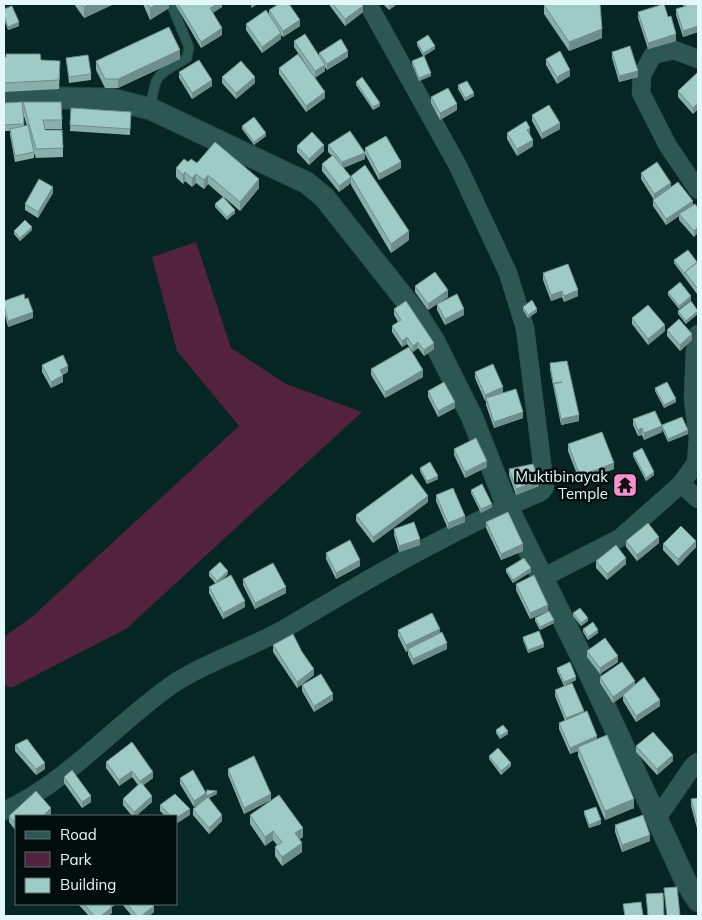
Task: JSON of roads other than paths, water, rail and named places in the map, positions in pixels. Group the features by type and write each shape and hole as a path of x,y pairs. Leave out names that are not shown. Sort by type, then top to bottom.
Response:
{"street":[{"path":"4,811 36,794 75,766 160,695 188,675 254,646 392,565 460,528 541,492 545,487 525,328 508,273 458,166 368,4"},
{"path":"698,59 674,50 653,55 642,75 641,93 668,146 698,190"},
{"path":"4,97 111,99 151,108 300,179 324,197 419,317 434,341 472,417 507,506 588,670 686,882 698,901"},
{"path":"542,578 620,538 681,484 696,463 698,438 693,398 695,351 698,334"},
{"path":"681,484 698,499"},
{"path":"658,818 692,766 698,762"}],"lane":[{"path":"151,108 153,86 157,75 187,58 189,47 171,4"}],"place":[{"name":"Muktibinayak Temple","path":"625,485"}]}
